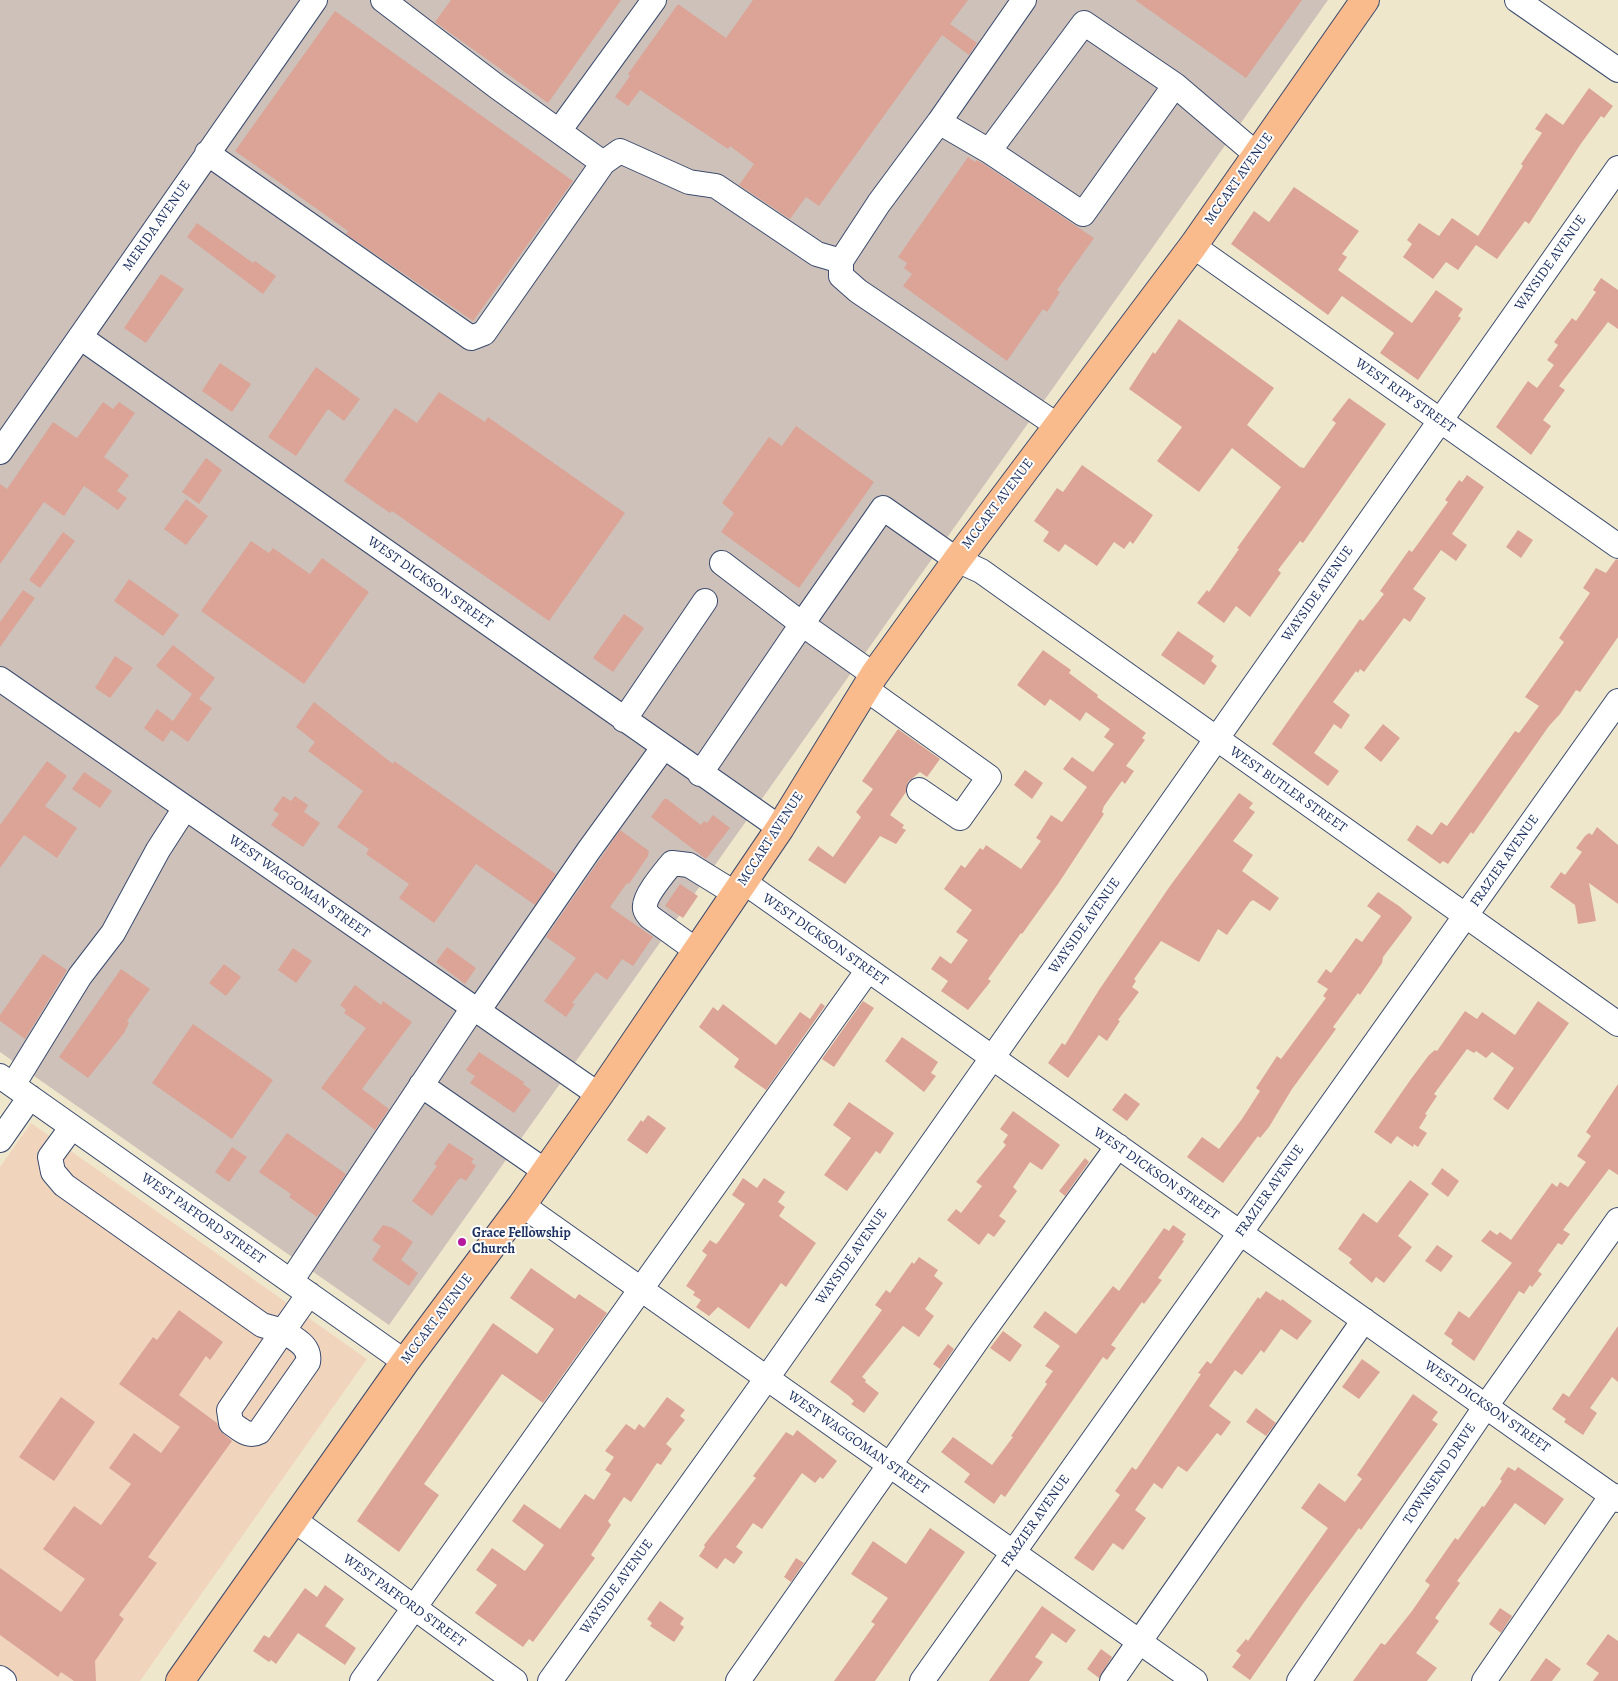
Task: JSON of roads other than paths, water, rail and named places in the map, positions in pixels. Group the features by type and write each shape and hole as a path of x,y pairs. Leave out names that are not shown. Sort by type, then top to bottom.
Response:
{"main road":[{"name":"MCCART AVENUE","path":"180,1681 405,1362 522,1205 599,1095 780,828 870,682 957,560 1193,246 1365,0"}],"street":[{"name":"MERIDA AVENUE","path":"0,452 314,0"},
{"path":"383,0 604,163"},
{"path":"559,131 654,0"},
{"path":"1024,0 939,122 878,203 841,261 841,276 858,291 1058,426"},
{"path":"1517,0 1618,70"},
{"path":"989,151 1084,23 1174,85 1256,154"},
{"path":"939,122 989,151 1083,214 1174,85"},
{"path":"207,153 471,338 484,333 604,163 620,151 688,182 716,186 817,254 841,261"},
{"name":"WAYSIDE AVENUE","path":"550,1681 767,1378 1618,168"},
{"name":"WEST RIPY STREET","path":"1193,246 1618,546"},
{"name":"WEST DICKSON STREET","path":"80,337 700,774 780,828"},
{"name":"WEST BUTLER STREET","path":"802,624 883,508 957,560 980,571 1618,1024"},
{"path":"722,563 802,624 870,682 989,777 960,818 920,790"},
{"path":"624,720 705,601"},
{"path":"700,774 802,624"},
{"name":"WEST WAGGOMAN STREET","path":"0,679 599,1095"},
{"name":"FRAZIER AVENUE","path":"922,1681 1618,701"},
{"path":"72,1127 50,1156 53,1172 64,1185 262,1325 283,1331 300,1287 421,1085 663,748"},
{"path":"0,1140 15,1086 80,976 113,933 158,850 185,808"},
{"name":"WEST DICKSON STREET","path":"697,950 650,917 645,910 644,904 672,863 684,863 740,888 868,970 1615,1498"},
{"path":"362,1681 868,970"},
{"path":"421,1085 545,1172"},
{"name":"WEST PAFFORD STREET","path":"15,1086 405,1362"},
{"path":"738,1681 889,1465 1118,1146"},
{"name":"WEST WAGGOMAN STREET","path":"522,1205 1195,1681"},
{"name":"TOWNSEND DRIVE","path":"1299,1681 1486,1406 1618,1220"},
{"path":"1112,1681 1364,1320"},
{"path":"1484,1681 1615,1498"},
{"name":"WEST PAFFORD STREET","path":"294,1520 515,1681"},
{"path":"0,1678 4,1681"}],"place":[{"name":"Grace Fellowship Church","path":"462,1242"}]}
